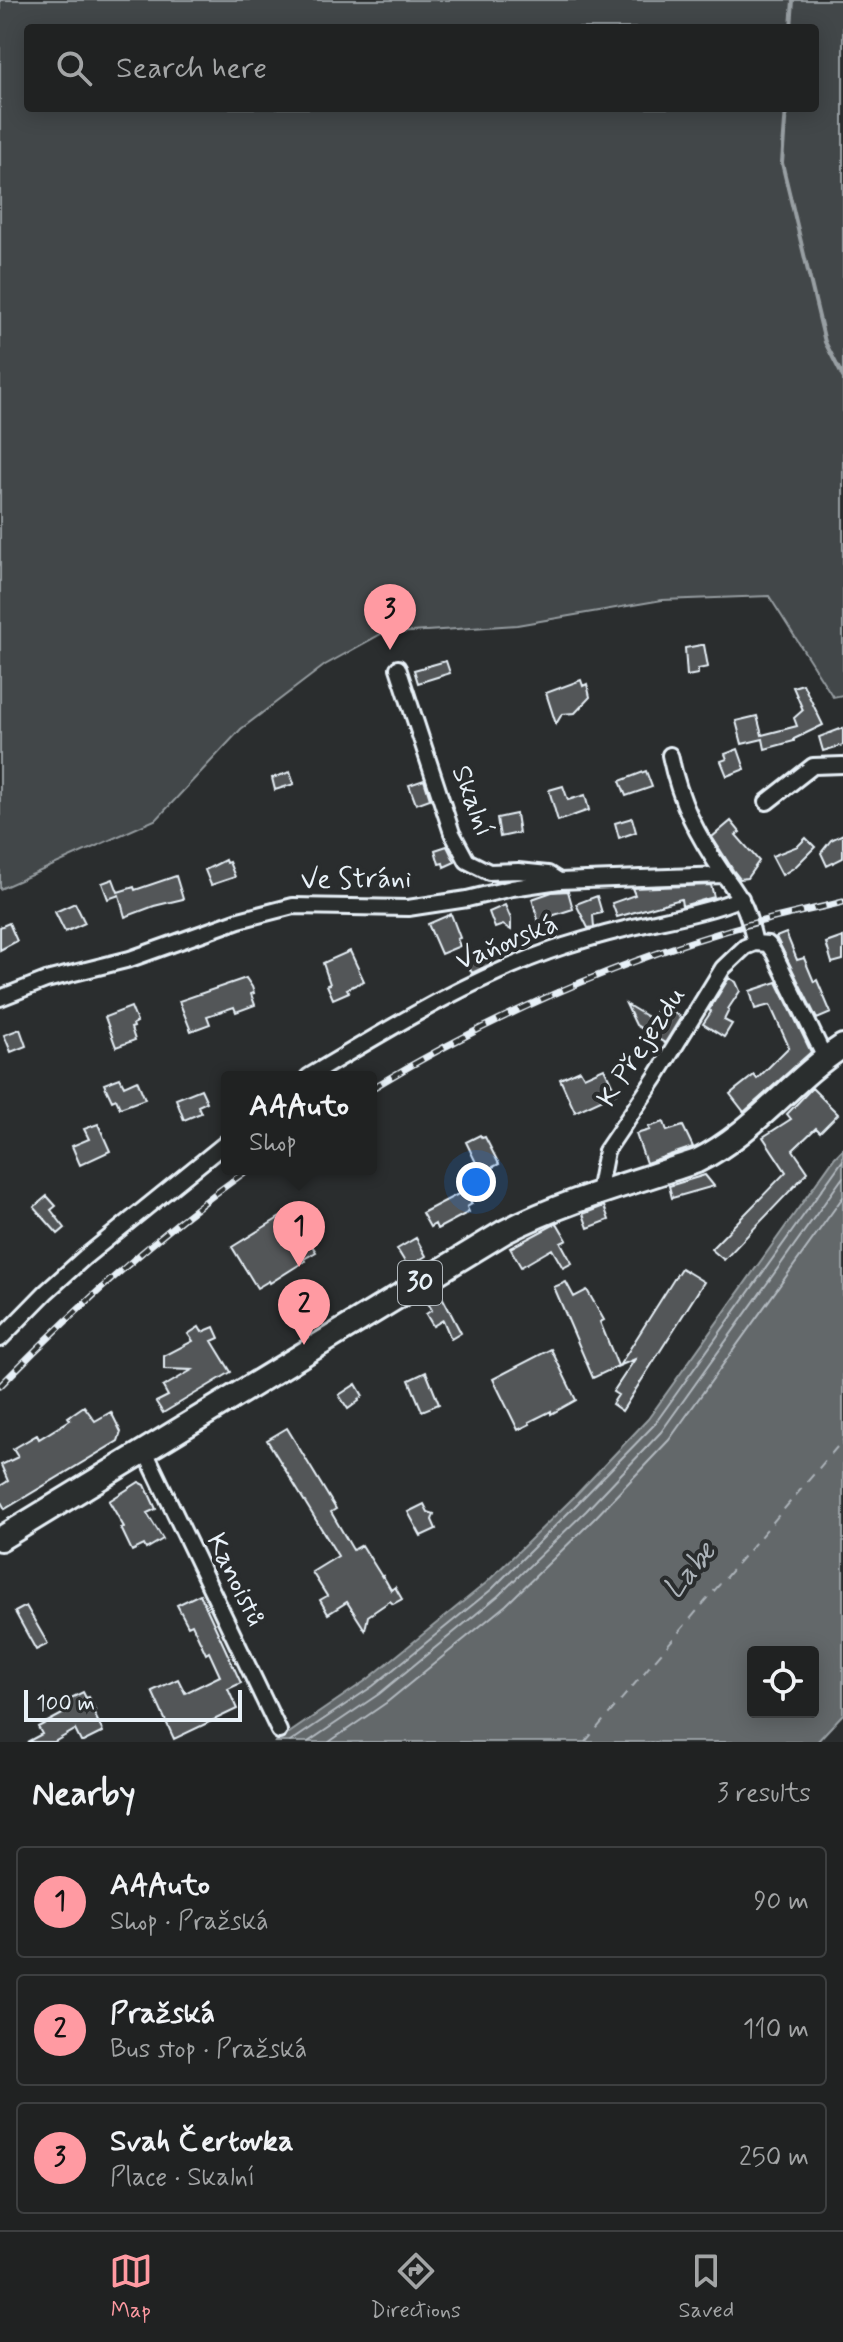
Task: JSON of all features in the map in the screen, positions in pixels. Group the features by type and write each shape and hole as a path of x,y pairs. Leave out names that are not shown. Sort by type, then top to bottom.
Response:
{"main road":[{"name":"30","path":"0,1539 504,1232 537,1215 713,1154 756,1122 834,1052"}],"street":[{"name":"Skalní","path":"398,668 452,833 467,861 489,872 548,874 559,881"},
{"path":"670,755 677,787 692,822 741,898 755,943 768,944 834,1052"},
{"path":"767,802 813,766 843,765"},
{"name":"Ve Stráni","path":"0,998 46,980 130,959 239,920 293,906 408,908 559,881 724,875"},
{"name":"Vaňovská","path":"318,1071 452,994 505,968 563,947 721,907 741,898"},
{"name":"K Přejezdu","path":"598,1193 606,1151 723,968 745,947 755,943"},
{"path":"0,1339 85,1257 221,1147"},
{"name":"Kanoistů","path":"145,1451 279,1731"}],"shaded area":[{"path":"0,0 843,0 843,695 833,697 769,596 662,600 517,625 381,634 325,665 241,729 157,819 0,889"}],"water":[{"name":"Labe","path":"843,1149 843,1714 817,1742 276,1742 368,1679 486,1583 648,1419"}],"building":[{"path":"704,645 708,667 698,669 698,674 687,676 685,648"},
{"path":"446,661 450,673 418,683 414,670"},
{"path":"581,680 583,686 587,684 590,697 575,713 562,714 556,724 546,693"},
{"path":"803,684 823,725 794,741 765,749 763,739 742,744 736,721 757,716 762,735 797,726 794,718 803,710 793,687"},
{"path":"843,728 843,745 823,751 819,737"},
{"path":"738,749 745,769 727,776 721,761 727,759 725,754"},
{"path":"646,771 652,787 626,796 620,781"},
{"path":"290,772 294,784 275,790 272,778"},
{"path":"424,780 430,799 416,804 409,785"},
{"path":"563,786 568,800 585,795 589,810 558,821 549,790"},
{"path":"516,814 519,833 500,837 497,818"},
{"path":"632,818 636,832 619,838 615,823"},
{"path":"731,821 740,832 736,835 759,861 747,878 740,879 712,837"},
{"path":"843,834 843,858 827,866 821,853 831,840"},
{"path":"806,838 815,847 782,875 772,856 798,846"},
{"path":"447,846 455,862 444,867 443,863 439,864 435,850"},
{"path":"225,860 229,862 235,877 211,885 205,870"},
{"path":"176,876 183,899 125,917 119,895 108,899 102,883 113,879 118,892 134,887 135,890"},
{"path":"711,885 714,897 682,906 681,899 617,917 612,903 635,895 632,888"},
{"path":"568,891 573,909 548,917 542,933 532,899 552,892"},
{"path":"597,896 602,913 593,915 594,927 588,928 576,904"},
{"path":"75,903 85,923 65,932 55,912"},
{"path":"505,905 511,919 511,930 503,925 495,928 489,912"},
{"path":"451,914 460,946 441,954 428,924"},
{"path":"9,923 17,941 0,950 0,927"},
{"path":"786,933 797,960 804,958 814,982 817,980 831,1013 817,1019 776,937"},
{"path":"843,937 843,960 832,963 826,943"},
{"path":"350,951 364,981 333,999 323,963"},
{"path":"485,952 491,964 472,973 466,962"},
{"path":"246,978 254,993 251,994 255,1005 236,1012 234,1007 207,1016 210,1024 191,1031 179,1001"},
{"path":"729,978 736,982 740,991 724,1020 732,1024 724,1037 703,1024"},
{"path":"777,982 811,1052 744,1112 730,1094 754,1075 757,1079 789,1047 770,1005 755,1009 750,991"},
{"path":"626,1004 651,1019 660,1005 681,1017 665,1043 636,1025"},
{"path":"131,1007 137,1022 131,1028 135,1040 116,1047 105,1017"},
{"path":"20,1029 26,1046 11,1052 4,1035"},
{"path":"604,1068 616,1093 575,1112 560,1079 580,1070 584,1077"},
{"path":"120,1078 124,1086 137,1080 145,1099 120,1108 116,1099 112,1101 104,1084"},
{"path":"812,1088 838,1114 820,1132 816,1128 793,1150 808,1172 724,1260 711,1249 786,1172 763,1137 791,1119 787,1114"},
{"path":"201,1089 207,1102 198,1106 201,1113 184,1120 176,1099"},
{"path":"664,1122 667,1131 683,1126 693,1147 646,1163 636,1134"},
{"path":"98,1124 110,1151 80,1165 72,1146 89,1139 84,1129"},
{"path":"480,1135 485,1137 499,1164 481,1173 466,1142"},
{"path":"705,1175 714,1186 672,1198 669,1186"},
{"path":"464,1191 472,1204 467,1207 469,1212 437,1229 435,1224 430,1227 422,1213"},
{"path":"47,1196 56,1206 51,1210 65,1228 58,1234 34,1207"},
{"path":"604,1206 609,1220 588,1228 583,1214"},
{"path":"290,1211 316,1252 270,1283 257,1288 232,1247"},
{"path":"557,1223 567,1240 561,1243 572,1263 563,1268 552,1249 521,1267 510,1248"},
{"path":"416,1238 426,1256 408,1267 397,1249"},
{"path":"681,1268 704,1282 622,1411 612,1404 618,1395 613,1392 635,1359 619,1366"},
{"path":"566,1282 574,1297 587,1290 604,1320 600,1322 618,1366 593,1378 554,1287"},
{"path":"438,1289 461,1333 451,1339 443,1320 433,1326 426,1314 432,1310 426,1300"},
{"path":"199,1327 202,1332 214,1327 219,1338 212,1341 231,1372 163,1413 156,1402 168,1396 163,1387 192,1370 164,1369 164,1356 193,1341 188,1334"},
{"path":"551,1349 576,1400 518,1430 493,1379"},
{"path":"426,1372 439,1404 422,1411 409,1380"},
{"path":"356,1384 363,1396 348,1409 339,1395"},
{"path":"84,1406 95,1421 111,1412 121,1432 118,1441 5,1509 0,1500 0,1486 8,1481 1,1465 18,1457 13,1449 37,1435 39,1439 70,1420 68,1417"},
{"path":"287,1428 336,1509 331,1512 353,1550 362,1545 391,1590 395,1587 402,1599 393,1604 390,1601 368,1616 365,1630 347,1602 328,1614 320,1600 327,1596 312,1572 338,1556 267,1440"},
{"path":"139,1482 145,1485 156,1509 147,1513 163,1539 146,1549 144,1545 132,1551 121,1528 124,1527 109,1501"},
{"path":"424,1504 428,1512 434,1514 432,1520 436,1529 421,1536 408,1512"},
{"path":"200,1594 241,1683 228,1689 237,1709 174,1739 152,1691 178,1679 185,1693 220,1676 209,1652 206,1654 192,1624 188,1626 177,1605"},
{"path":"26,1606 48,1644 36,1650 15,1612"},
{"path":"83,1692 86,1698 89,1697 103,1732 83,1742 75,1730 54,1742 27,1742 42,1734 38,1727 66,1712 61,1703"}],"waterway":[{"path":"791,24 793,0"},
{"path":"786,112 782,163 825,342 843,377"}],"ferry route":[{"path":"585,1742 843,1440"}],"railway":[{"path":"377,1085 497,1020 584,981 719,933 843,902"},
{"path":"0,1386 120,1272 241,1175"}],"place":[{"name":"Svah Čertovka","path":"390,650"},
{"name":"AAAuto","path":"299,1267"},
{"name":"Pražská","path":"304,1345"}]}
